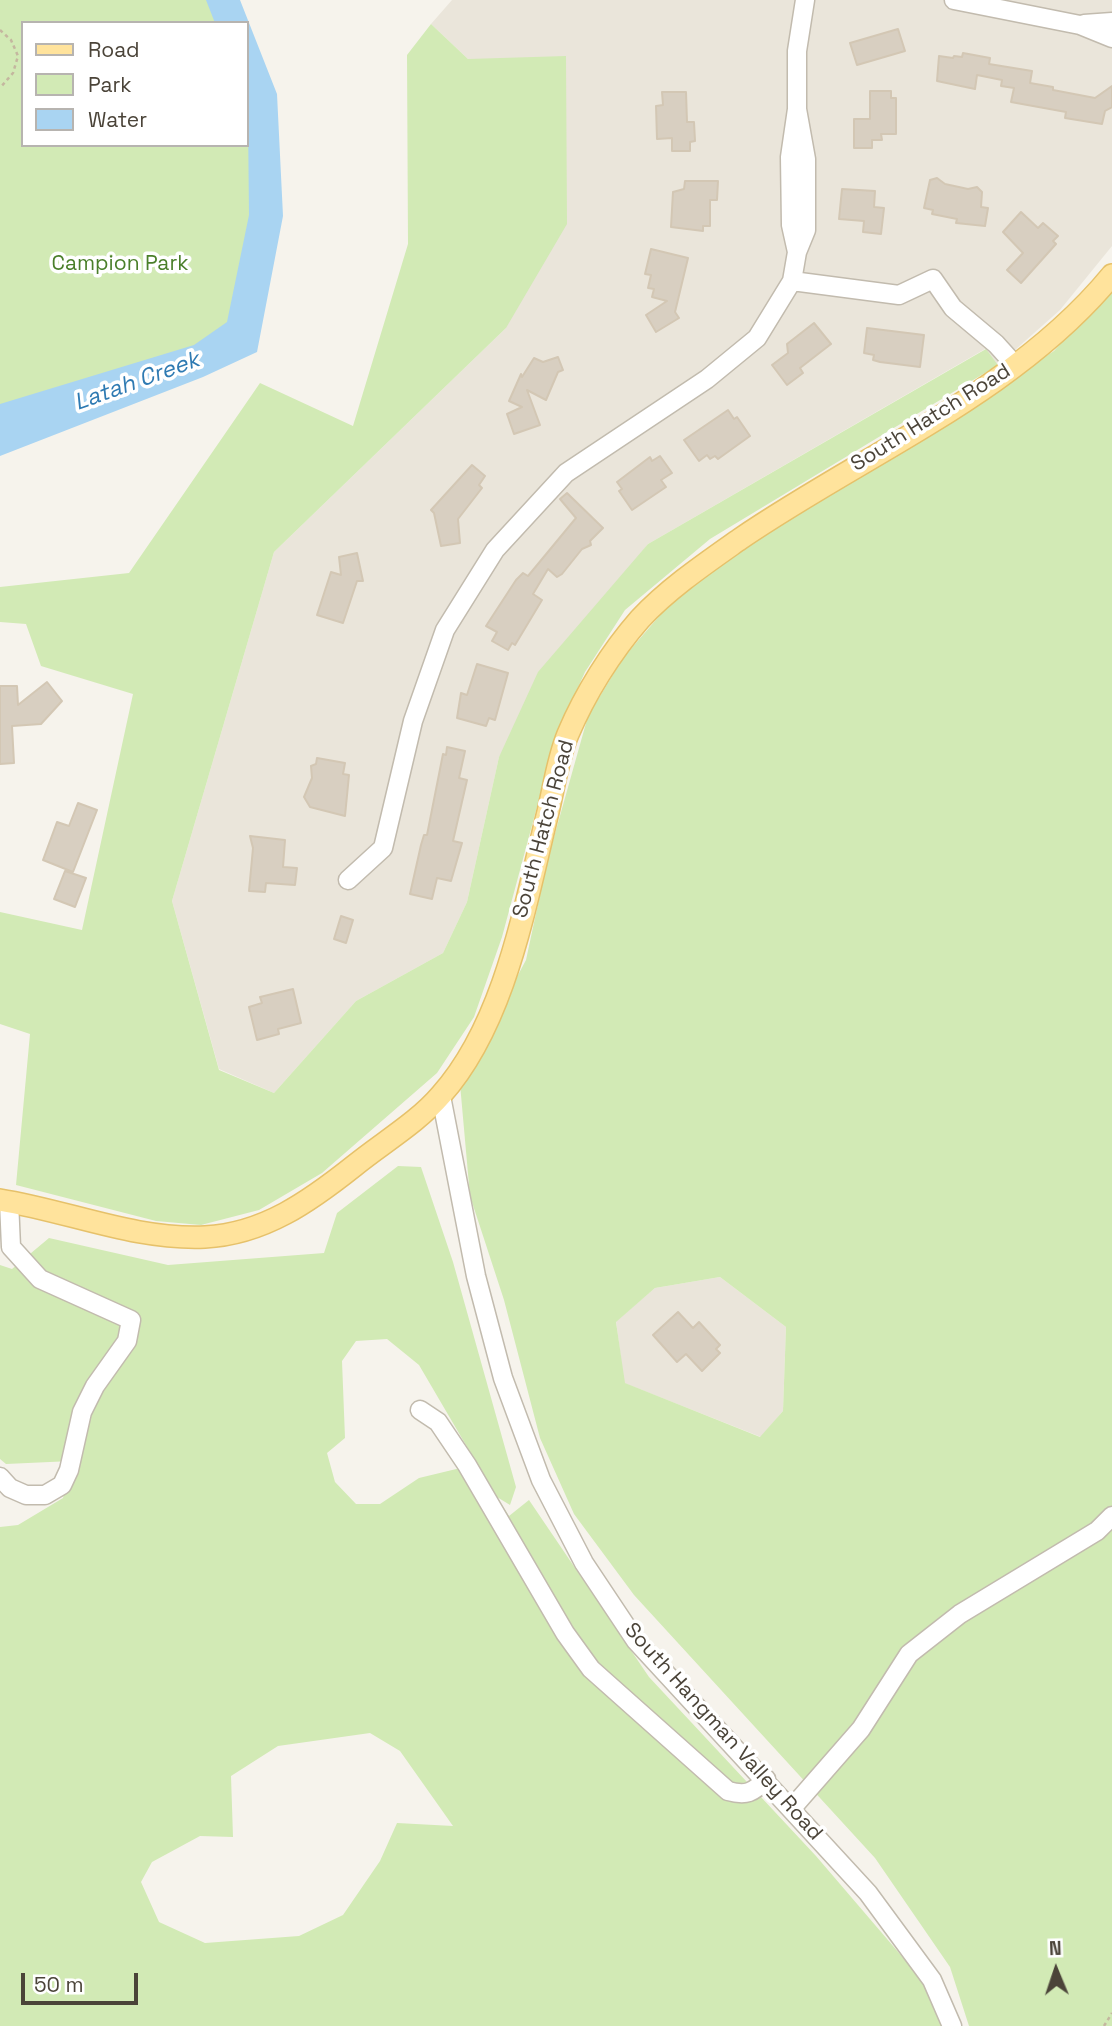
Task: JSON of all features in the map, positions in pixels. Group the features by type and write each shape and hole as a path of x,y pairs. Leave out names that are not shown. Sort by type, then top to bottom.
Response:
{"main road":[{"name":"South Hatch Road","path":"4,1200 159,1235 207,1237 243,1231 271,1222 318,1195 441,1096 476,1045 495,1002 523,913 567,736 619,645 642,617 706,563 789,505 947,411 1015,365 1093,299 1112,275"}],"street":[{"path":"348,880 383,848 413,721 445,630 495,550 566,473 708,380 757,338 792,281 797,252 791,225 790,157 797,108 797,51 805,0"},
{"path":"954,0 1080,25 1112,38"},
{"path":"1080,25 1112,22"},
{"path":"792,281 899,295 933,279 953,308 996,344 1015,365"},
{"name":"South Hangman Valley Road","path":"441,1096 476,1276 503,1378 541,1480 584,1563 636,1640 868,1893 924,1969 952,2026"},
{"path":"0,1477 10,1488 26,1495 45,1495 62,1485 69,1470 82,1412 95,1386 127,1341 131,1320 40,1279 11,1247 4,1200"},
{"path":"420,1410 438,1422 467,1465 565,1633 591,1669 728,1791 741,1795 754,1792 766,1779"},
{"path":"792,1808 861,1729 909,1654 960,1614 1097,1531 1112,1516"}],"path":[{"path":"0,30 11,40 18,56 13,74 0,88"},
{"path":"1104,2026 1112,2013"}],"shaded area":[{"path":"452,0 1112,0 1112,246 1060,310 998,365 985,349 648,544 499,757 467,902 443,953 356,1001 274,1093 219,1069 172,901 274,552 506,328 468,59 431,24"},
{"path":"720,1277 786,1327 783,1411 761,1437 624,1383 616,1321 655,1288"}],"green space":[{"name":"Campion Park","path":"0,0 224,0 232,21 21,21 21,147 248,147 248,61 263,99 242,332 0,432"},
{"path":"431,24 468,59 566,56 567,224 506,328 274,552 172,901 219,1070 274,1093 356,1001 443,953 467,902 499,757 538,672 648,544 986,349 998,365 710,539 625,610 585,672 556,736 502,937 474,1017 437,1073 322,1173 259,1210 201,1225 156,1221 16,1185 30,1034 0,1024 0,912 82,930 133,694 41,666 26,624 0,622 0,587 129,573 260,383 353,426 408,244 407,55"},
{"path":"1112,285 1112,2026 969,2026 950,1967 875,1858 634,1595 574,1514 540,1438 504,1300 470,1196 460,1084 526,960 547,862 588,716 623,658 668,606 745,544 1054,351","holes":["720,1277 786,1327 783,1411 760,1437 625,1383 616,1322 655,1288"]},
{"path":"398,1166 421,1167 453,1262 516,1487 510,1505 497,1497 509,1516 529,1500 649,1677 816,1856 923,1981 942,2026 0,2026 0,1527 18,1525 63,1498 72,1461 6,1464 0,1459 0,1265 12,1269 49,1238 168,1265 324,1253 337,1213","holes":["387,1339 419,1365 477,1464 419,1478 380,1504 356,1504 335,1482 327,1453 345,1438 342,1361 356,1341","370,1733 400,1751 453,1826 397,1823 380,1861 343,1915 299,1936 205,1943 159,1922 141,1882 152,1862 200,1836 233,1837 231,1776 278,1746"]}],"water":[{"name":"Latah Creek","path":"206,0 240,0 277,94 283,216 257,352 203,377 0,456 0,404 194,345 227,322 249,215 248,21 214,21"}],"building":[{"path":"898,29 905,51 857,65 850,43"},
{"path":"963,53 990,58 989,64 1032,71 1030,83 1053,87 1053,90 1095,98 1112,86 1112,107 1105,111 1102,124 1065,118 1066,112 1011,102 1014,88 1001,86 1002,80 977,75 975,89 937,81 939,56 962,57"},
{"path":"870,91 891,91 891,98 896,98 896,134 881,134 882,140 872,140 872,148 854,148 854,119 870,119"},
{"path":"662,92 686,92 687,122 694,122 695,141 690,142 690,151 672,151 672,138 657,139 656,106 663,105"},
{"path":"937,178 945,184 968,189 977,187 982,192 981,207 988,208 985,226 956,223 957,219 932,214 933,210 924,208 930,180"},
{"path":"685,181 718,181 717,200 710,200 710,226 703,226 703,231 671,227 673,192 684,189"},
{"path":"842,189 875,191 874,207 884,208 881,234 863,232 864,221 839,219"},
{"path":"1021,212 1038,228 1043,223 1058,236 1053,241 1056,244 1021,283 1007,270 1023,253 1003,232"},
{"path":"651,249 688,258 675,312 679,318 656,332 646,315 667,301 652,297 654,289 648,288 651,275 645,274"},
{"path":"814,323 831,344 800,368 803,373 787,385 772,365 788,353 787,344"},
{"path":"867,328 924,335 920,367 873,360 874,355 864,353"},
{"path":"558,357 563,370 558,372 546,400 527,390 540,425 514,434 507,414 522,407 509,401 521,374 522,377 534,358 543,362"},
{"path":"728,410 734,419 737,417 750,436 718,459 715,456 710,459 707,455 699,461 684,440"},
{"path":"660,456 672,473 661,480 666,487 632,510 619,491 622,489 617,482 650,457 652,461"},
{"path":"472,465 485,476 479,485 482,488 458,519 460,543 441,546 431,510"},
{"path":"567,493 603,528 590,541 591,545 582,549 562,574 557,577 548,569 533,594 542,600 515,645 512,643 508,650 492,641 497,632 486,626 516,580 523,573 528,576 576,518 560,499"},
{"path":"357,553 363,581 357,581 343,623 317,615 331,572 341,575 339,557"},
{"path":"477,664 508,673 495,720 489,718 486,726 457,718 461,693 467,695"},
{"path":"47,682 62,701 41,724 12,726 14,763 0,764 0,686 17,686 18,705"},
{"path":"447,747 465,751 459,778 467,780 453,841 462,843 451,881 437,878 432,899 410,894 421,845 424,835 427,835 443,754 446,755"},
{"path":"317,758 345,763 343,774 349,775 345,816 310,807 304,797 312,778 311,766 316,764"},
{"path":"78,803 97,810 73,872 43,860 57,822 69,826"},
{"path":"250,836 285,840 283,867 297,868 295,885 266,883 265,892 249,891 253,848"},
{"path":"65,871 86,878 75,907 54,899"},
{"path":"341,916 353,920 346,943 334,939"},
{"path":"293,989 301,1023 278,1029 279,1034 257,1040 249,1007 262,1003 260,997"},
{"path":"678,1312 693,1328 699,1322 720,1345 716,1349 720,1353 702,1371 686,1354 677,1362 653,1335"}]}
